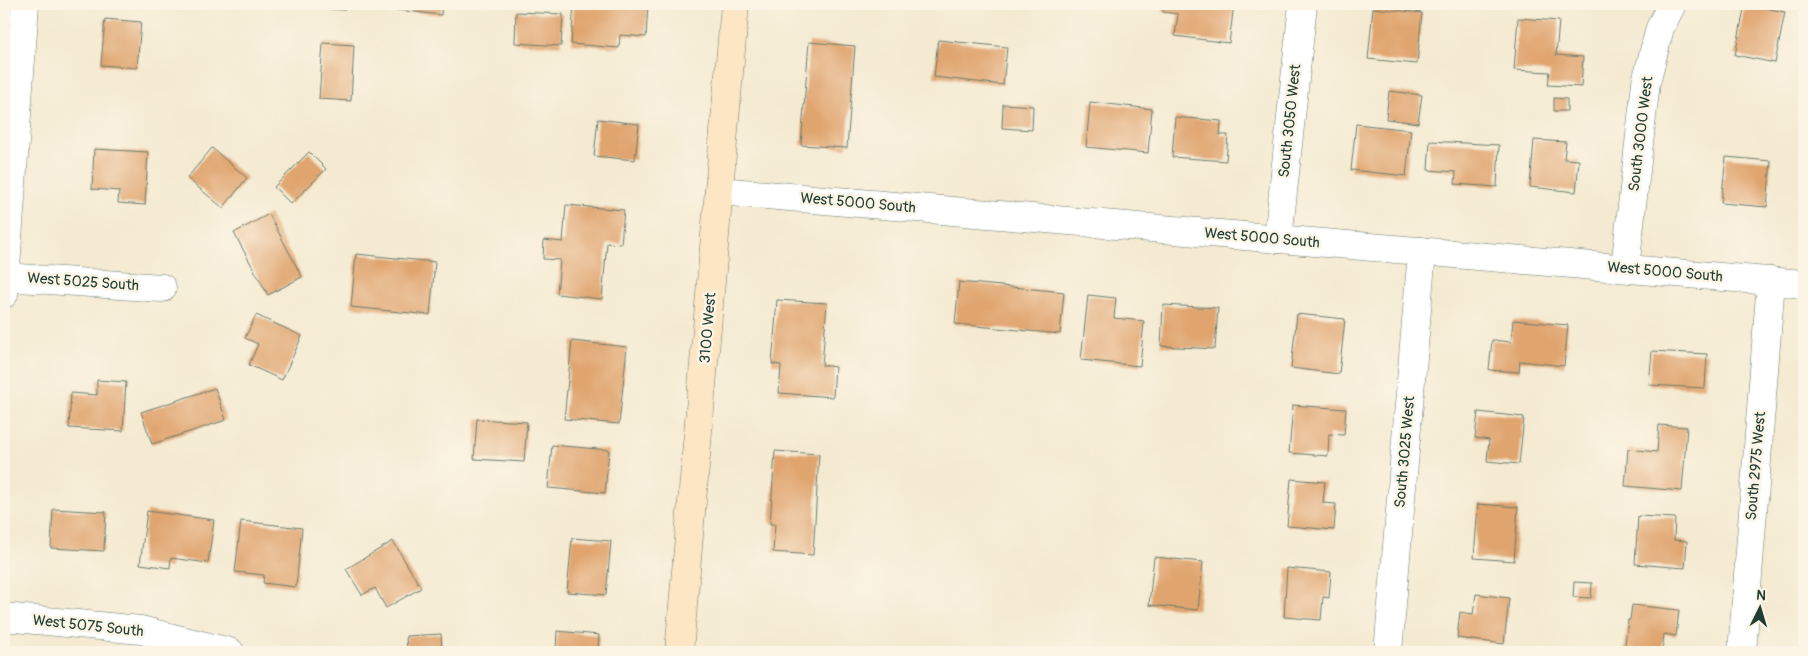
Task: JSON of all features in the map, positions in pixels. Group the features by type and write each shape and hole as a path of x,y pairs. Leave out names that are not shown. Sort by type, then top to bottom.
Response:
{"street":[{"path":"4,286 25,4"},
{"name":"3100 West","path":"679,652 736,4"},
{"name":"South 3050 West","path":"1278,239 1303,4"},
{"name":"South 3000 West","path":"1625,268 1646,82 1660,28 1672,4"},
{"name":"West 5000 South","path":"719,191 1804,284"},
{"name":"South 3025 West","path":"1388,652 1422,251"},
{"name":"South 2975 West","path":"1742,652 1771,281"},
{"name":"West 5025 South","path":"4,286 162,288"},
{"name":"West 5075 South","path":"4,617 141,630 230,652"}],"building":[{"path":"291,4 346,4 345,10 291,7"},
{"path":"371,4 442,4 441,15 371,7"},
{"path":"574,4 648,4 646,37 620,35 619,48 571,44"},
{"path":"1164,4 1234,4 1229,43 1175,36 1178,14 1163,12"},
{"path":"1745,4 1785,12 1775,63 1735,55"},
{"path":"1373,8 1422,13 1417,64 1368,59"},
{"path":"516,12 563,14 561,46 515,43"},
{"path":"1518,18 1559,21 1556,55 1583,57 1581,87 1548,85 1550,72 1514,70"},
{"path":"105,19 141,22 137,68 101,65"},
{"path":"938,40 1007,47 1003,85 934,77"},
{"path":"809,42 855,46 847,148 801,145"},
{"path":"323,43 354,45 351,101 319,99"},
{"path":"1389,91 1422,95 1418,123 1386,119"},
{"path":"1554,98 1567,99 1567,111 1554,111"},
{"path":"1090,102 1152,109 1148,153 1086,147"},
{"path":"1003,104 1033,106 1032,130 1002,128"},
{"path":"1175,117 1221,121 1220,135 1228,135 1226,161 1172,157"},
{"path":"598,119 639,124 635,160 594,156"},
{"path":"1356,124 1411,130 1406,176 1351,170"},
{"path":"1534,140 1566,142 1564,159 1579,160 1576,192 1530,187"},
{"path":"1430,141 1499,145 1497,187 1455,184 1456,172 1428,170"},
{"path":"212,148 247,178 223,208 187,178"},
{"path":"94,149 148,152 145,205 118,203 119,191 92,189"},
{"path":"309,152 326,169 291,204 274,187"},
{"path":"1726,157 1771,161 1767,207 1721,203"},
{"path":"566,205 624,210 621,244 607,243 602,299 557,294 560,260 543,259 544,240 563,242"},
{"path":"269,214 302,277 268,295 234,233"},
{"path":"356,254 435,262 430,315 351,307"},
{"path":"959,282 1064,292 1060,334 955,324"},
{"path":"1088,295 1116,298 1114,318 1144,321 1140,366 1081,360"},
{"path":"777,300 827,303 822,365 835,367 833,397 779,393 781,365 772,364"},
{"path":"1163,305 1218,308 1215,349 1161,346"},
{"path":"1297,314 1345,319 1339,374 1291,368"},
{"path":"256,315 302,336 282,380 249,365 258,344 245,338"},
{"path":"1513,320 1568,325 1564,366 1520,361 1519,372 1489,370 1492,340 1511,342"},
{"path":"572,341 627,347 619,424 564,419"},
{"path":"1652,351 1707,354 1705,388 1649,385"},
{"path":"97,380 126,382 123,431 69,428 71,393 97,395"},
{"path":"215,388 226,420 152,444 141,412"},
{"path":"1293,405 1346,409 1344,435 1329,434 1328,456 1289,453"},
{"path":"1478,412 1524,417 1519,464 1487,461 1489,440 1475,438"},
{"path":"477,419 527,422 524,462 474,459"},
{"path":"1659,425 1687,427 1682,491 1625,486 1628,449 1657,452"},
{"path":"552,445 609,450 605,493 548,488"},
{"path":"775,451 819,454 813,555 773,552 775,524 770,524"},
{"path":"1291,479 1325,482 1323,503 1336,504 1334,530 1287,526"},
{"path":"1478,504 1518,507 1514,561 1474,558"},
{"path":"53,509 106,512 104,551 51,548"},
{"path":"147,511 214,520 208,563 171,558 170,568 140,564"},
{"path":"1638,516 1675,518 1674,540 1687,541 1685,568 1635,564"},
{"path":"241,521 302,528 296,587 263,583 264,575 235,572"},
{"path":"572,538 611,541 606,595 567,592"},
{"path":"393,541 421,588 386,608 375,588 362,595 346,569"},
{"path":"1154,557 1203,562 1198,610 1149,605"},
{"path":"1287,568 1331,572 1329,598 1323,597 1321,620 1284,617"},
{"path":"1574,582 1592,583 1591,598 1573,597"},
{"path":"1476,594 1509,598 1504,644 1457,638 1460,612 1473,614"},
{"path":"1632,605 1679,610 1676,636 1664,634 1662,652 1624,652"},
{"path":"557,631 599,635 598,652 556,652"},
{"path":"441,634 442,652 407,652 406,636"}]}
